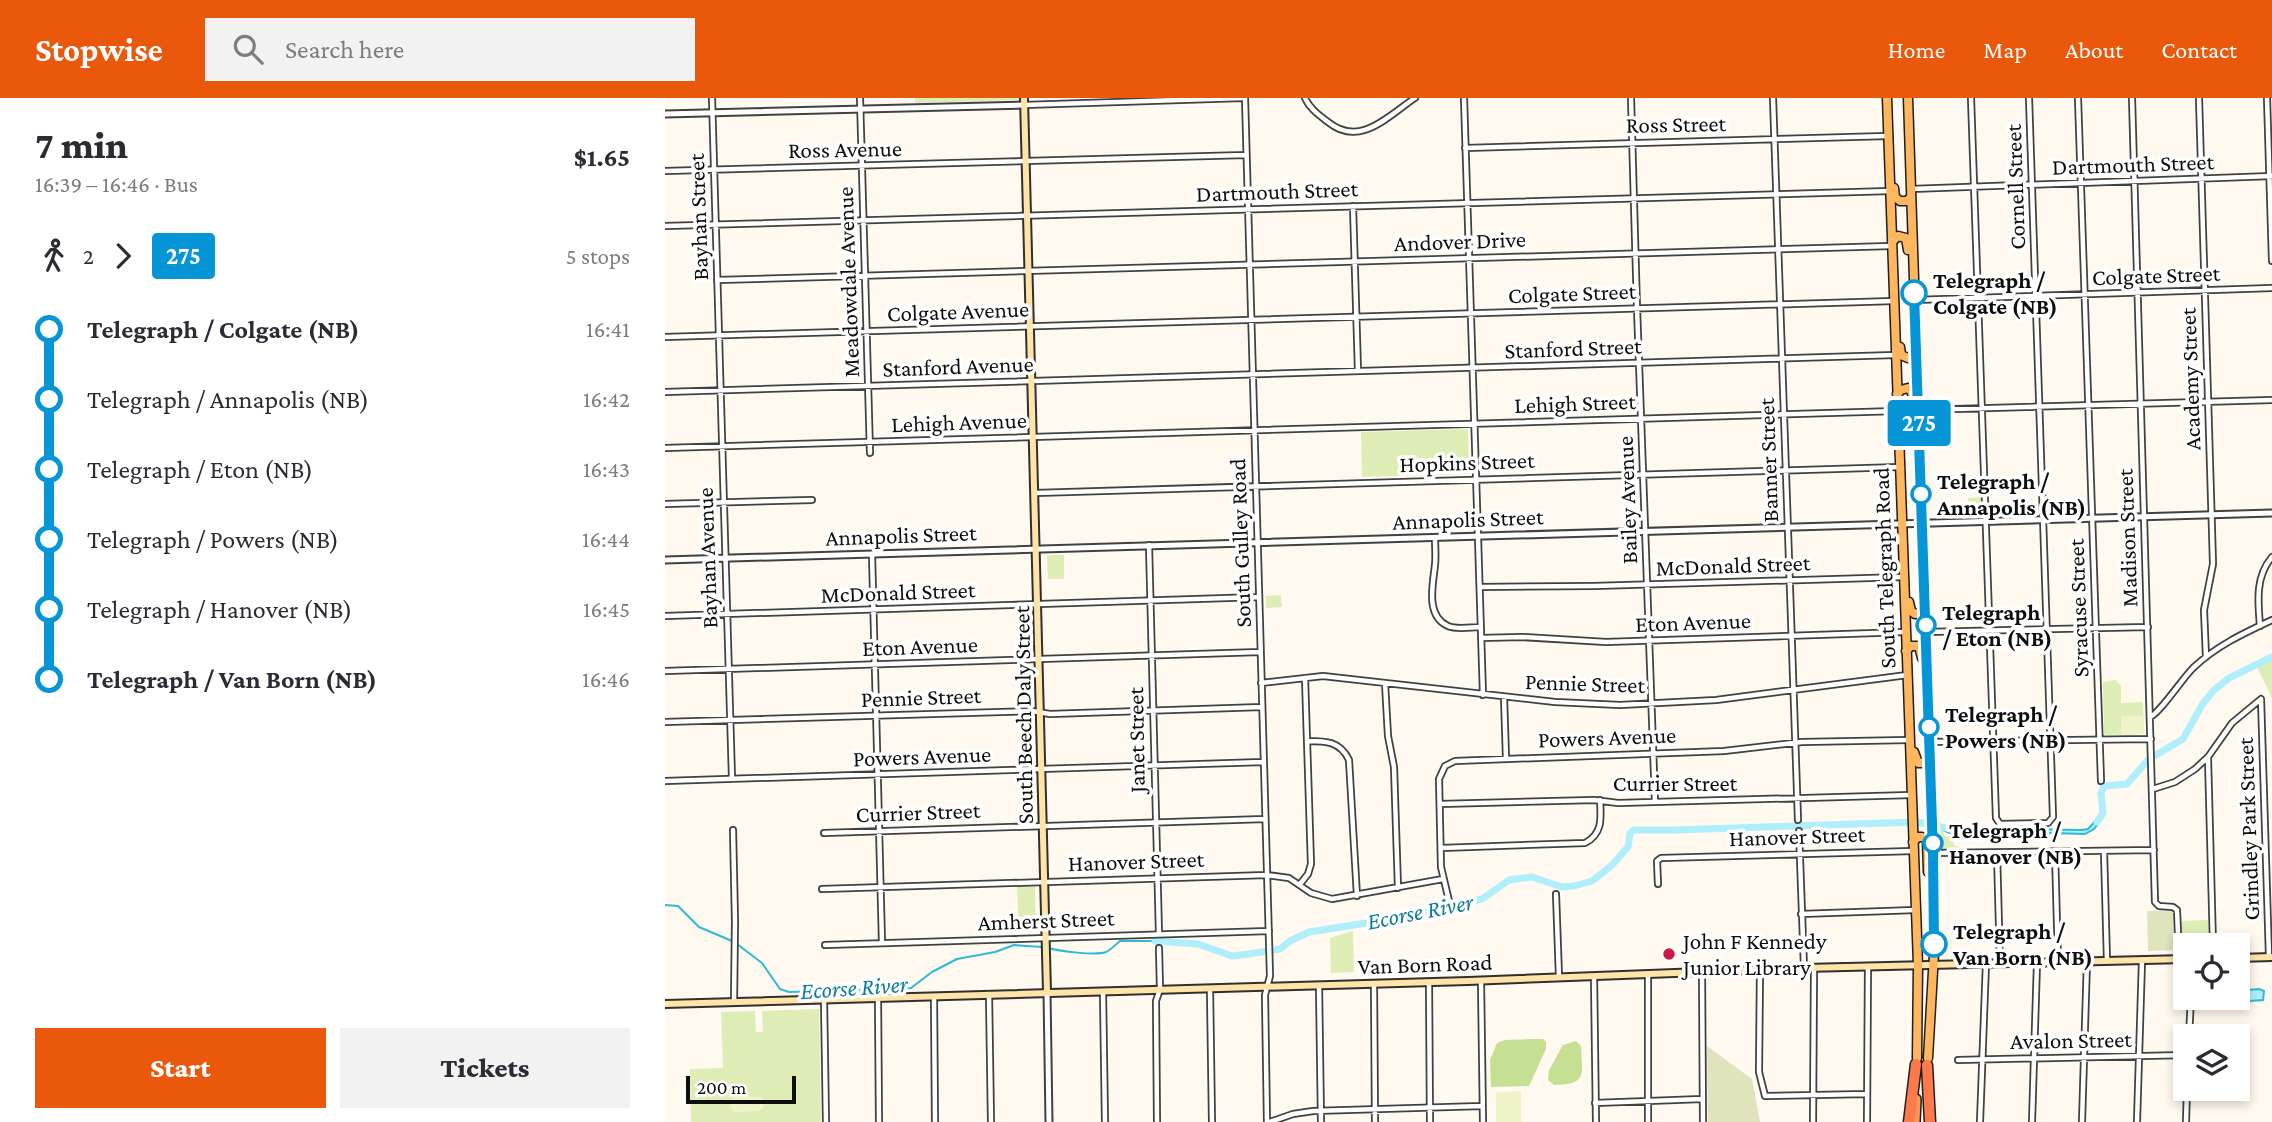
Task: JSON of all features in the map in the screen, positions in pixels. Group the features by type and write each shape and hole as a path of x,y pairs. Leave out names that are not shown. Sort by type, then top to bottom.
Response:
{"highway":[{"path":"1909,1122 1922,1061"},
{"path":"1922,1061 1928,1122"},
{"name":"South Telegraph Road","path":"1915,1122 1922,1061"}],"main road":[{"name":"South Telegraph Road","path":"1887,98 1922,1061"},
{"name":"South Telegraph Road","path":"1908,98 1934,898 1934,965 1922,1061"},
{"name":"South Beech Daly Street","path":"1024,102 1047,992"},
{"path":"1888,132 1893,144 1895,197 1904,202 1911,193"},
{"path":"1892,244 1898,236 1907,240 1915,319"},
{"path":"1893,278 1898,300 1901,355 1910,358 1917,352"},
{"path":"1897,394 1906,388 1913,394 1920,470"},
{"path":"1902,538 1907,559 1909,609 1917,614 1922,613 1925,608"},
{"path":"1906,651 1916,645 1922,652 1924,699 1929,720"},
{"path":"1907,679 1912,710 1914,757 1922,764 1930,758"},
{"path":"1914,847 1918,837 1927,839 1928,874 1934,898"},
{"path":"1915,911 1926,919 1934,914"},
{"path":"2250,958 2270,957"},
{"name":"Van Born Road","path":"665,1004 1868,966 2173,959"}],"street":[{"name":"Bayhan Street","path":"712,98 719,335"},
{"name":"Meadowdale Avenue","path":"860,98 870,453"},
{"path":"665,114 1244,98"},
{"name":"South Gulley Road","path":"1244,98 1269,930 1270,976 1265,995 1268,1122"},
{"path":"1305,98 1312,109 1333,126 1352,132 1373,128 1414,98"},
{"path":"1464,98 1483,695"},
{"name":"Bailey Avenue","path":"1632,98 1655,802"},
{"name":"Banner Street","path":"1773,98 1798,820"},
{"path":"1971,98 1993,741"},
{"name":"Cornell Street","path":"1993,741 1997,822 2052,821 2052,740 2029,98"},
{"name":"Syracuse Street","path":"2078,98 2101,781"},
{"name":"Madison Street","path":"2132,98 2155,902 2159,906 2173,907 2176,910 2179,933"},
{"name":"Academy Street","path":"2199,98 2212,515 2212,568 2204,610 2206,657"},
{"path":"2267,98 2272,261"},
{"name":"Ross Street","path":"1465,148 1775,139 1888,132"},
{"path":"1026,162 1138,156 1247,155"},
{"name":"Ross Avenue","path":"665,171 1026,162"},
{"name":"Dartmouth Street","path":"1911,193 1975,187 2271,176"},
{"name":"Dartmouth Street","path":"665,226 1890,191"},
{"path":"1353,206 1358,371"},
{"name":"Andover Drive","path":"717,280 1892,244"},
{"name":"Colgate Street","path":"1915,300 2272,288"},
{"name":"Colgate Street","path":"1251,319 1894,301"},
{"name":"Colgate Avenue","path":"665,337 1251,319"},
{"name":"Bayhan Avenue","path":"719,335 731,779"},
{"name":"Stanford Street","path":"1252,375 1895,355"},
{"name":"Stanford Avenue","path":"665,392 1252,375"},
{"path":"1919,410 2272,400"},
{"name":"Lehigh Street","path":"1254,430 1897,411"},
{"name":"Lehigh Avenue","path":"665,448 1254,430"},
{"name":"Hopkins Street","path":"1035,493 1900,467"},
{"path":"665,504 812,500"},
{"name":"Annapolis Street","path":"665,560 2272,513"},
{"path":"1435,537 1432,588 1435,614 1451,627 1481,627"},
{"name":"Janet Street","path":"1149,545 1159,934"},
{"path":"872,554 882,943"},
{"path":"2260,626 2259,582 2265,566 2272,558"},
{"name":"McDonald Street","path":"1480,587 1903,577"},
{"name":"McDonald Street","path":"665,616 1259,597"},
{"path":"2150,717 2156,715 2176,686 2206,657 2229,641 2272,620"},
{"path":"1926,632 2148,627"},
{"name":"Eton Avenue","path":"1482,638 1522,637 1593,642 1905,632"},
{"name":"Eton Avenue","path":"665,671 1260,652"},
{"name":"Pennie Street","path":"1261,683 1323,676 1504,697 1598,704 1651,704 1716,700 1907,679"},
{"path":"1300,884 1308,874 1311,864 1305,678"},
{"path":"1385,683 1388,736 1394,767 1398,888"},
{"path":"1504,697 1506,758"},
{"name":"Grindley Park Street","path":"2208,757 2232,723 2262,699 2270,957"},
{"name":"Pennie Street","path":"665,722 1262,707"},
{"path":"1930,742 2151,739"},
{"name":"Powers Avenue","path":"1448,901 1443,879 1439,776 1447,764 1460,760 1724,751 1795,743 1909,740"},
{"path":"1307,741 1329,742 1341,748 1351,765 1354,880 1357,896"},
{"path":"2153,789 2182,778 2208,757"},
{"path":"2208,757 2213,933"},
{"name":"Powers Avenue","path":"665,781 1263,762"},
{"name":"Currier Street","path":"1440,804 1600,800 1618,803 1911,795"},
{"path":"1441,848 1585,843 1594,838 1599,829 1600,800"},
{"name":"Currier Street","path":"824,832 1265,819"},
{"path":"733,830 734,1002"},
{"path":"1799,831 1804,968"},
{"name":"Hanover Street","path":"1658,884 1658,859 1914,847"},
{"path":"1933,853 2154,850"},
{"path":"2104,851 2107,961"},
{"path":"2055,852 2058,961"},
{"path":"1997,853 2000,963"},
{"name":"Hanover Street","path":"822,889 1267,875 1286,877 1311,893 1338,899 1443,879"},
{"path":"1556,894 1559,977"},
{"path":"1801,914 1915,911"},
{"name":"Amherst Street","path":"825,945 1046,941 1269,930"},
{"path":"1157,1122 1159,948"},
{"path":"2137,1122 2142,960"},
{"path":"2082,1122 2087,961"},
{"path":"2032,1122 2037,962"},
{"path":"1980,1122 1986,963"},
{"path":"1867,1122 1868,966"},
{"path":"1814,968 1814,1122"},
{"path":"1760,970 1759,1072 1765,1095 1867,1094"},
{"path":"1702,972 1703,1122"},
{"path":"1648,974 1648,1122"},
{"path":"1594,976 1595,1122"},
{"path":"1481,980 1483,1122"},
{"path":"1429,981 1430,1122"},
{"path":"1374,983 1375,1122"},
{"path":"1319,985 1321,1122"},
{"path":"1210,988 1212,1122"},
{"path":"1103,991 1105,1122"},
{"path":"1047,992 1049,1122"},
{"path":"989,994 991,1122"},
{"path":"934,996 935,1122"},
{"path":"878,998 879,1122"},
{"path":"824,999 826,1122"},
{"name":"Avalon Street","path":"1958,1060 2173,1055"},
{"path":"1595,1102 1702,1099"},
{"path":"2186,1122 2187,1101"},
{"path":"1268,1122 1293,1114 1321,1111 1482,1106"}],"green space":[{"path":"915,98 1019,98 1019,100 915,103"},
{"path":"1468,429 1469,474 1362,477 1361,432"},
{"path":"1982,497 1982,515 1969,515 1968,498"},
{"path":"1047,555 1064,555 1064,579 1048,579"},
{"path":"1281,595 1282,607 1266,608 1266,596"},
{"path":"2272,657 2272,698 2256,665"},
{"path":"2116,680 2121,686 2121,703 2143,702 2144,734 2104,735 2103,682"},
{"path":"2121,716 2143,716 2144,734 2121,735"},
{"path":"1936,828 1943,829 1944,835 1952,840 1954,845 1968,851 1937,849"},
{"path":"1017,887 1035,887 1036,932 1019,932"},
{"path":"2173,910 2173,950 2148,951 2147,911"},
{"path":"2208,920 2209,933 2180,933 2180,921"},
{"path":"1353,931 1354,972 1331,973 1330,938"},
{"path":"819,1009 821,1122 691,1122 690,1069 723,1068 721,1012 755,1011 756,1032 763,1032 762,1011"},
{"path":"1543,1039 1546,1049 1529,1086 1491,1087 1490,1060 1497,1043 1505,1040"},
{"path":"1576,1041 1581,1046 1581,1076 1573,1083 1554,1085 1548,1080 1549,1070 1563,1045"},
{"path":"1707,1046 1752,1079 1760,1122 1708,1122"},
{"path":"1521,1091 1521,1122 1496,1122 1496,1092"},
{"path":"734,1097 761,1097 764,1107 759,1111 734,1112 730,1108 730,1101"}],"water":[{"path":"2101,815 2103,817 2094,829 2085,834 2014,832 1977,839 1962,838 1938,828 1938,824 1975,836 2010,829 2082,830 2088,829"},
{"path":"2250,990 2264,991 2263,1000 2250,1001"}],"waterway":[{"name":"Ecorse River","path":"2156,755 2183,739 2213,691 2229,678 2272,657"},
{"name":"Ecorse River","path":"2097,822 2103,813 2101,793 2104,786 2127,784 2147,761"},
{"name":"Ecorse River","path":"1155,941 1198,944 1232,956 1249,954 1280,949 1309,932 1404,917 1482,899 1509,880 1532,877 1562,887 1574,886 1592,881 1611,866 1628,847 1630,833 1634,830 1917,822 1946,828"},
{"name":"Ecorse River","path":"665,905 678,906 699,927 732,941"},
{"name":"Ecorse River","path":"1048,948 1077,953 1101,953 1120,941 1155,941"},
{"name":"Ecorse River","path":"737,944 762,963 780,989 789,992 911,988 932,972 957,959 995,952 1014,945 1042,947"}],"bus line":[{"name":"275","path":"1914,293 1934,944"}],"place":[{"name":"Telegraph / Colgate (NB)","path":"1914,293"},
{"name":"Telegraph / Annapolis (NB)","path":"1921,494"},
{"name":"Telegraph / Eton (NB)","path":"1926,625"},
{"name":"Telegraph / Powers (NB)","path":"1929,727"},
{"name":"Telegraph / Hanover (NB)","path":"1933,843"},
{"name":"Telegraph / Van Born (NB)","path":"1934,944"},
{"name":"John F Kennedy Junior Library","path":"1669,954"}]}
